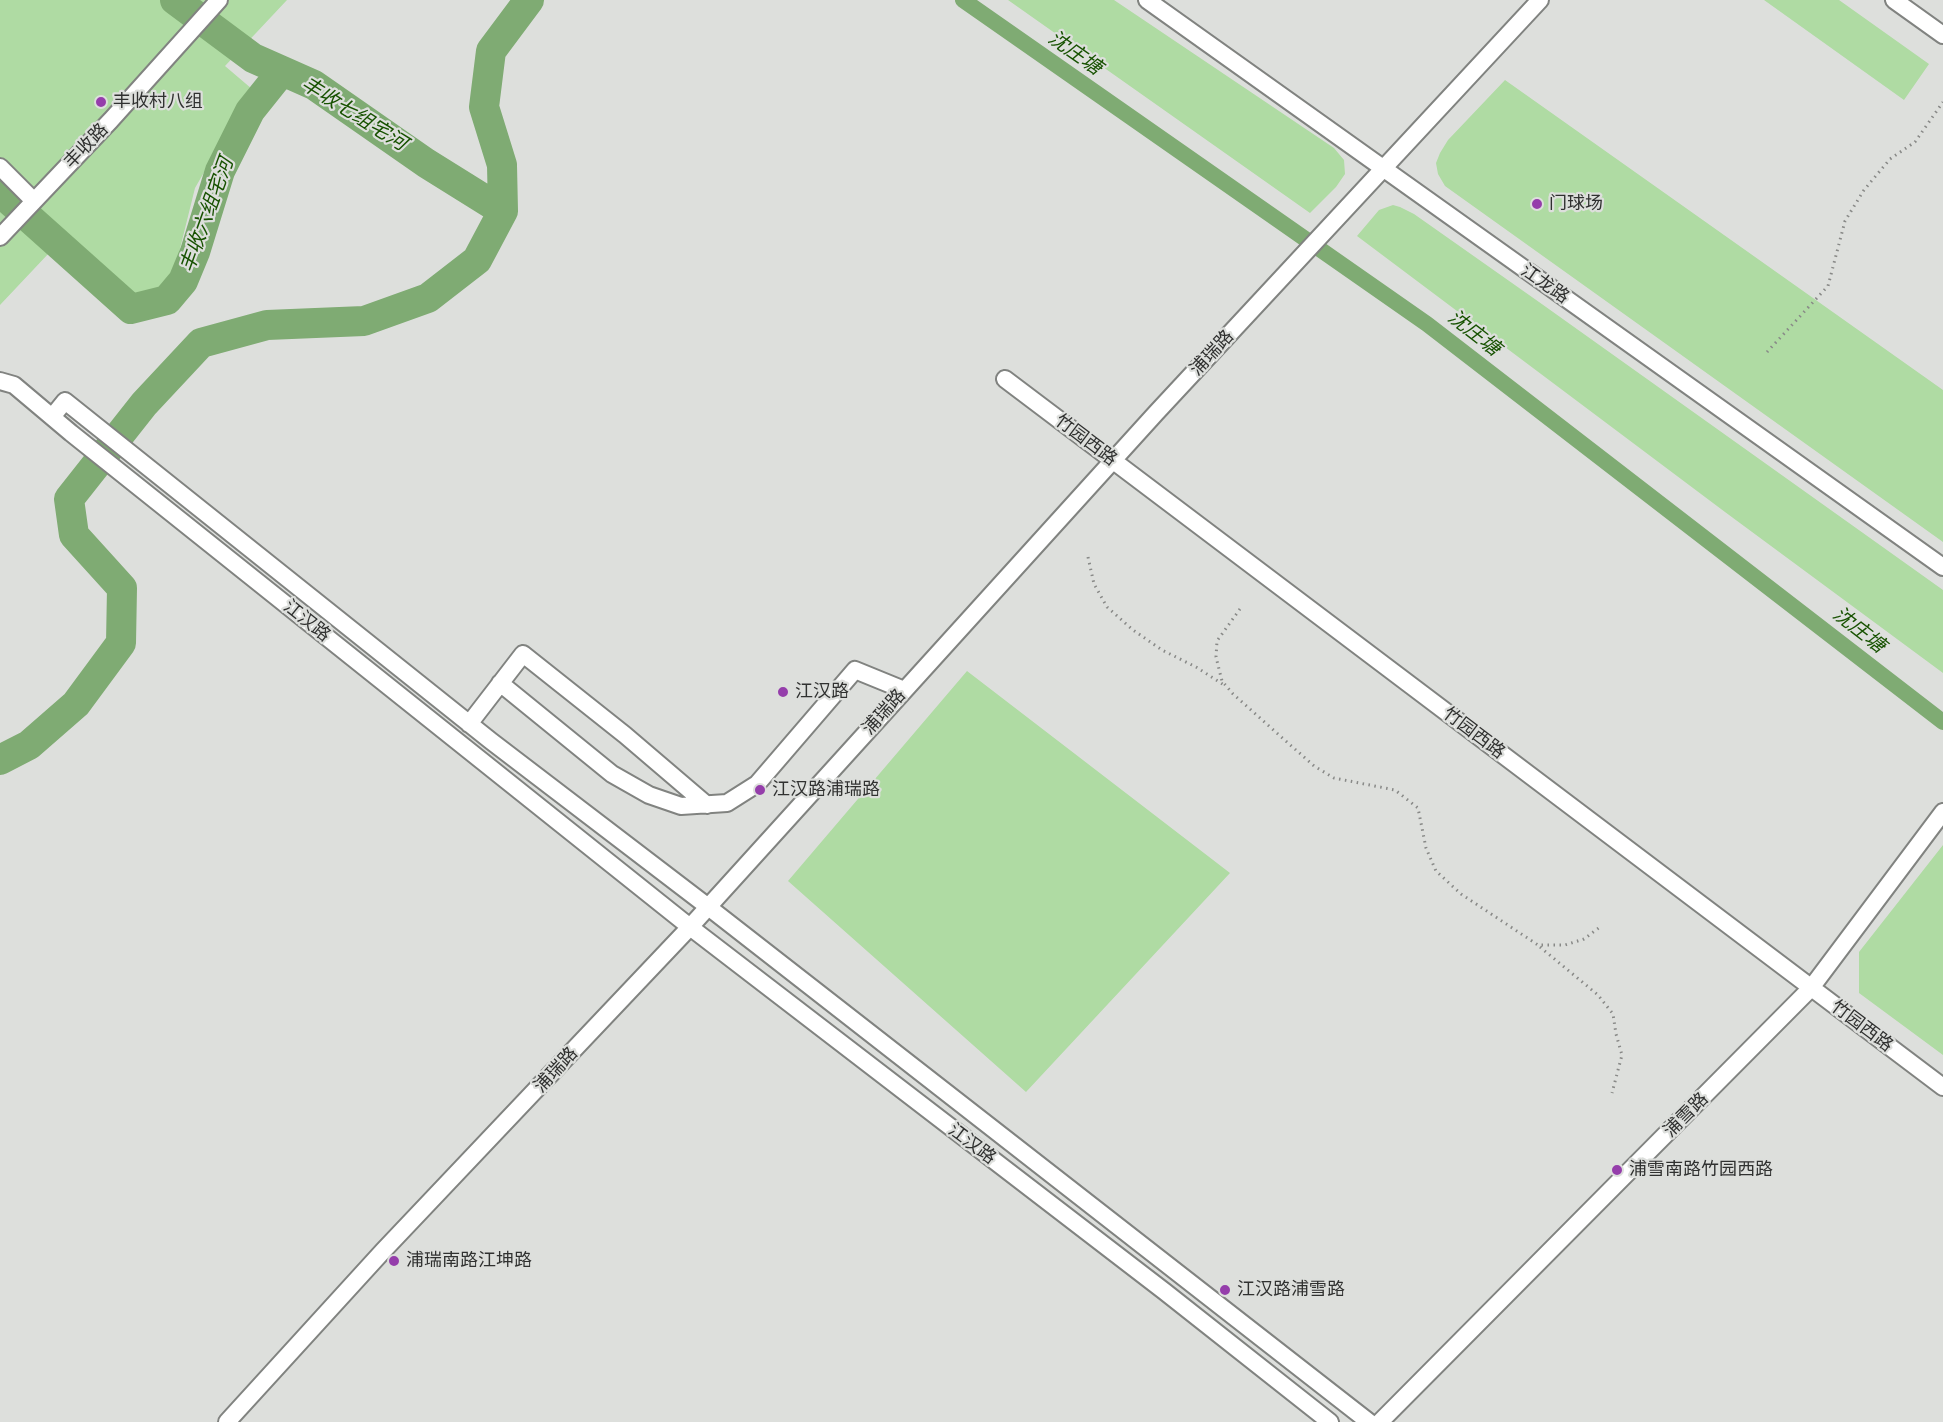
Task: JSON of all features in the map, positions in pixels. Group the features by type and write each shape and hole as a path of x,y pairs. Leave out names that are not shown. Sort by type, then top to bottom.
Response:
{"street":[{"name":"江龙路","path":"1147,0 1943,567"},
{"name":"浦瑞路","path":"227,1422 383,1251 690,927 1113,460 1540,0"},
{"path":"1894,0 1943,34"},
{"name":"丰收路","path":"2,235 111,120 215,3"},
{"path":"0,167 31,203"},
{"name":"竹园西路","path":"1005,379 1943,1087"},
{"name":"江汉路","path":"0,381 14,385 690,927 1155,1283 1330,1422"},
{"path":"52,417 64,401 469,724 707,906 1369,1422"},
{"path":"469,724 523,654 625,735 707,805"},
{"path":"500,683 612,774 649,795 681,806 727,803 757,784 855,670 904,690"},
{"name":"浦雪路","path":"1380,1422 1811,988 1943,812"}],"path":[{"path":"1767,351 1828,286 1845,221 1864,190 1890,159 1915,142 1943,102"},
{"path":"1088,557 1094,584 1107,608 1162,651 1196,667 1227,687"},
{"path":"1240,609 1217,641 1216,657 1222,681 1314,766 1334,778 1395,790 1418,808 1426,848 1436,871 1461,894 1538,945 1598,995 1613,1014 1622,1055 1612,1094"},
{"path":"1538,945 1565,945 1584,939 1600,927"}],"green space":[{"path":"0,0 287,0 225,66 252,89 195,188 171,285 141,297 116,284 66,235 0,305"},
{"path":"1008,0 1114,0 1334,148 1344,160 1345,174 1336,187 1310,213"},
{"path":"1764,0 1839,0 1929,64 1904,100"},
{"path":"1505,80 1943,390 1943,542 1445,186 1438,174 1436,163 1440,153 1448,140"},
{"path":"1393,205 1414,214 1943,590 1943,673 1357,236 1379,210"},
{"path":"967,671 1230,873 1026,1092 788,881"},
{"path":"1943,845 1943,1055 1859,993 1859,952"}],"waterway":[{"name":"丰收七组宅河","path":"175,0 253,58 314,85 426,163 503,211"},
{"path":"0,760 29,745 76,704 121,643 122,588 74,535 69,499 144,404 201,343 267,325 364,321 428,298 477,260 503,211 502,165 484,107 491,51 529,0"},
{"name":"沈庄塘","path":"963,0 1427,324 1943,722"},
{"name":"丰收六组宅河","path":"0,192 131,309 167,300 183,281 195,252 220,171 250,111 282,71"}],"place":[{"name":"丰收村八组","path":"101,102"},
{"name":"门球场","path":"1537,204"},
{"name":"江汉路","path":"783,692"},
{"name":"江汉路浦瑞路","path":"760,790"},
{"name":"浦雪南路竹园西路","path":"1617,1170"},
{"name":"浦瑞南路江坤路","path":"394,1261"},
{"name":"江汉路浦雪路","path":"1225,1290"}]}
